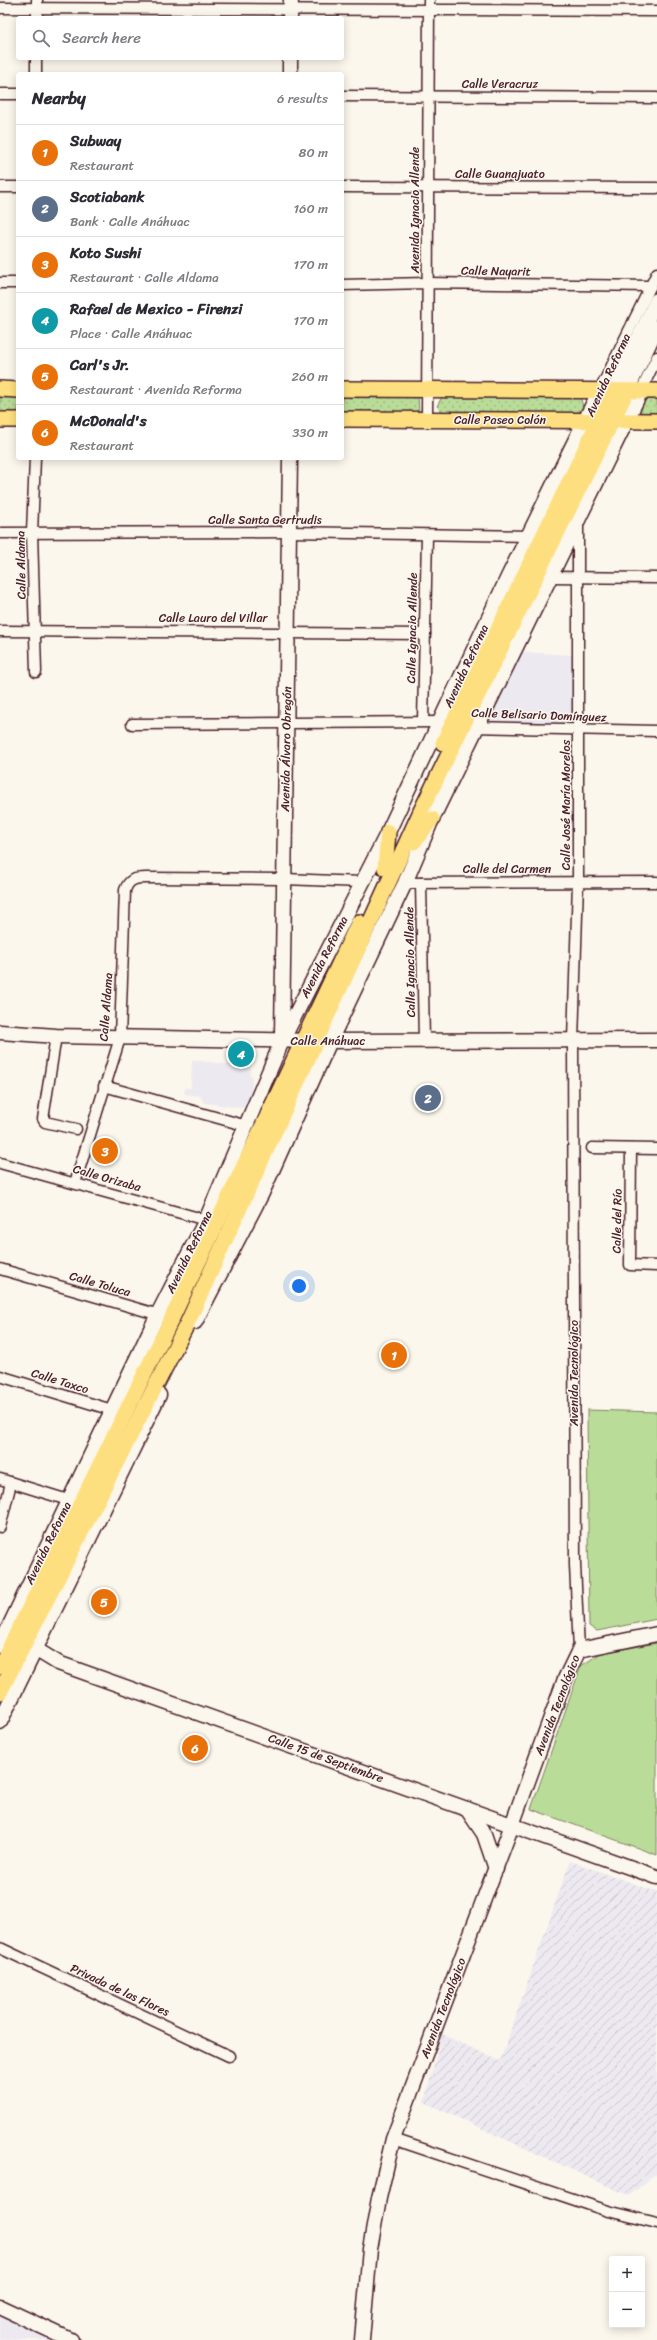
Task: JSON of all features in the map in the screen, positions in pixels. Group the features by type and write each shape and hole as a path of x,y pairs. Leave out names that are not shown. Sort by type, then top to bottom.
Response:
{"main road":[{"path":"0,389 16,390"},
{"path":"344,389 657,391"},
{"name":"Avenida Reforma","path":"0,1692 16,1638 229,1198 309,1041 457,724 620,391"},
{"path":"0,420 16,420"},
{"name":"Calle Paseo Colón","path":"344,420 657,421"},
{"path":"391,867 432,819"},
{"path":"388,832 391,867"},
{"name":"Avenida Reforma","path":"0,1667 190,1324 309,1041"},
{"path":"206,1220 218,1212 224,1202 229,1198"}],"street":[{"path":"0,8 291,9 429,5 656,11 656,0"},
{"name":"Avenida Ignacio Allende","path":"427,420 429,5"},
{"path":"36,60 36,72"},
{"path":"290,60 290,72"},
{"path":"0,94 16,94"},
{"name":"Calle Veracruz","path":"344,96 657,98"},
{"path":"0,186 16,187"},
{"name":"Calle Guanajuato","path":"344,187 657,188"},
{"name":"Avenida Reforma","path":"620,391 651,286 657,273"},
{"path":"0,283 16,283"},
{"name":"Calle Nayarit","path":"344,286 427,283 651,286"},
{"name":"Avenida Reforma","path":"0,1722 16,1638 68,1500 158,1314 206,1220 247,1126 282,1040 388,832 550,577 578,521 607,420 657,300"},
{"name":"Avenida Reforma","path":"620,391 657,327"},
{"name":"Avenida Reforma","path":"620,391 657,357"},
{"name":"Avenida Reforma","path":"190,1324 262,1193 330,1041 405,883 432,819 460,764 457,724 529,536 607,420"},
{"name":"Calle Aldama","path":"35,460 32,533 36,672"},
{"name":"Avenida Álvaro Obregón","path":"282,1040 290,460"},
{"name":"Calle José María Morelos","path":"573,1040 578,882 578,521"},
{"name":"Calle Santa Gertrudis","path":"0,533 290,532 427,536 529,536"},
{"name":"Calle Ignacio Allende","path":"423,722 427,536"},
{"path":"550,577 578,576 657,578"},
{"name":"Calle Lauro del Villar","path":"0,631 288,631 426,634"},
{"name":"Calle Belisario Domínguez","path":"132,724 423,722 579,730 657,731"},
{"name":"Calle Aldama","path":"75,1183 120,1038 125,890 128,882 134,878 284,879"},
{"path":"284,879 362,882"},
{"name":"Calle del Carmen","path":"405,883 657,882"},
{"name":"Calle Ignacio Allende","path":"421,883 424,1041"},
{"name":"Calle Anáhuac","path":"0,1032 120,1038 309,1041 657,1040"},
{"path":"56,1036 43,1119 45,1122 76,1129"},
{"name":"Avenida Tecnológico","path":"362,2340 370,2249 379,2198 393,2139 496,1869 565,1679 579,1650 575,1565 573,1040"},
{"path":"104,1086 247,1126"},
{"path":"592,1148 657,1149"},
{"name":"Calle del Río","path":"631,1149 630,1266 657,1266"},
{"name":"Calle Orizaba","path":"0,1163 206,1220"},
{"name":"Calle Toluca","path":"0,1269 190,1324"},
{"name":"Calle Taxco","path":"0,1376 112,1410"},
{"path":"0,1479 68,1500"},
{"path":"0,1527 11,1483"},
{"path":"579,1650 657,1634"},
{"name":"Avenida Reforma","path":"0,1646 16,1638"},
{"name":"Calle 15 de Septiembre","path":"16,1638 58,1663 657,1877"},
{"path":"467,1809 484,1834 496,1869"},
{"name":"Privada de las Flores","path":"0,1948 229,2056"},
{"path":"393,2139 608,2211 657,2223"},
{"path":"0,2307 71,2340"}],"shaded area":[{"path":"523,652 572,655 573,723 488,723"},
{"path":"192,1060 251,1067 251,1098 248,1097 248,1102 242,1108 204,1103 200,1096 184,1094 185,1088 191,1088"},
{"path":"570,1861 657,1892 657,2173 629,2196 424,2102 442,2034 500,2061"},
{"path":"0,2315 52,2340 0,2340"}],"green space":[{"path":"0,394 16,394 16,414 0,414"},
{"path":"344,394 418,395 419,415 344,414"},
{"path":"443,395 580,397 583,406 578,414 444,414 437,406"},
{"path":"645,396 657,396 657,420 636,420"},
{"path":"587,1410 657,1412 657,1619 597,1631 589,1626"},
{"path":"657,1643 657,1855 531,1809 581,1666 601,1653"}],"place":[{"name":"Rafael de Mexico - Firenzi","path":"241,1054"},
{"name":"Scotiabank","path":"428,1098"},
{"name":"Koto Sushi","path":"105,1151"},
{"name":"Subway","path":"394,1355"},
{"name":"Carl's Jr.","path":"104,1602"},
{"name":"McDonald's","path":"195,1748"}]}
